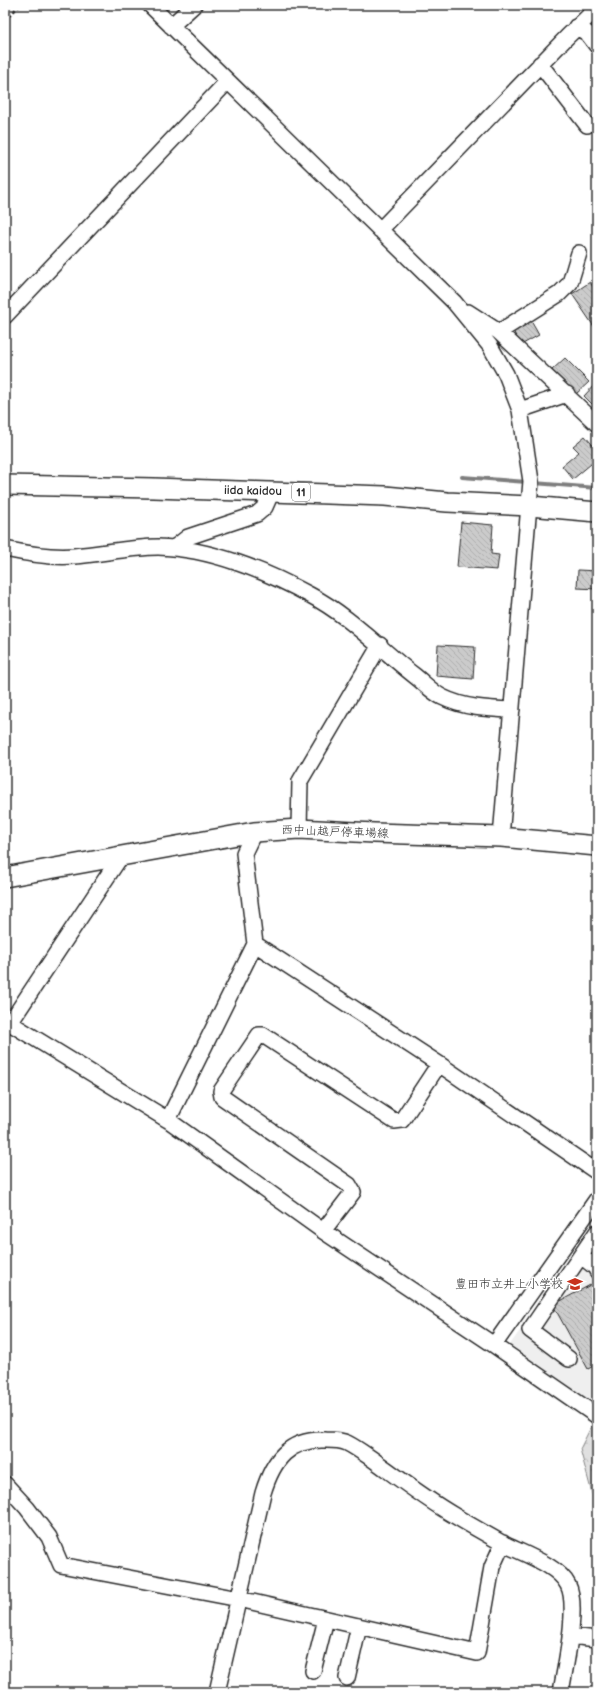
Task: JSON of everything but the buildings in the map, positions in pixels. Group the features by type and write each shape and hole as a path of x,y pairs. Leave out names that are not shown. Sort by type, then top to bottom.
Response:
{"main road":[{"name":"iida kaidou","path":"5,485 272,491 385,496 447,502 530,506 597,512"},
{"name":"西中山越戸停車場線","path":"5,877 254,832 299,829 502,837 597,846"}],"street":[{"path":"150,5 227,82 454,302 490,346 506,374 520,410 532,481 502,837"},
{"path":"171,26 194,5"},
{"path":"380,230 576,27 597,8"},
{"path":"576,27 587,33 597,46"},
{"path":"540,64 587,125"},
{"path":"5,316 227,82"},
{"path":"499,332 563,290 570,283 580,253"},
{"path":"454,302 499,332 567,394 597,424"},
{"path":"520,410 567,394"},
{"path":"174,548 188,537 257,514 265,507 272,491"},
{"path":"5,549 34,555 72,556 124,549 157,547 174,548 207,554 257,571 311,595 342,614 441,697 472,708 512,710"},
{"path":"299,829 300,781 380,646"},
{"path":"168,1120 255,944 244,853 254,832"},
{"path":"121,856 8,1022 168,1120 323,1231 494,1345 597,1416"},
{"path":"255,944 439,1064 597,1172"},
{"path":"323,1231 353,1192 349,1185 222,1097 220,1091 254,1041 259,1035 263,1035 394,1121 402,1120 439,1064"},
{"path":"494,1345 597,1199"},
{"path":"569,1359 530,1330 597,1232"},
{"path":"581,1256 597,1271"},
{"path":"217,1692 263,1493 272,1467 278,1459 293,1447 309,1441 329,1440 346,1442 452,1515 546,1566 562,1577 571,1594 570,1636 561,1692"},
{"path":"5,1484 27,1508 50,1537 61,1566 239,1599 477,1653 492,1567 503,1543"},
{"path":"313,1671 326,1619"},
{"path":"347,1678 359,1626"},
{"path":"570,1636 597,1639"}],"path":[{"path":"5,20 20,5"}],"shaded area":[{"name":"豊田市立井上小学校","path":"597,1222 597,1407 509,1346"}],"green space":[{"path":"592,1425 597,1428 597,1512 580,1449"}],"waterway":[{"path":"462,477 527,482"},
{"path":"534,483 597,488"}],"place":[{"name":"豊田市立井上小学校","path":"575,1284"}]}
